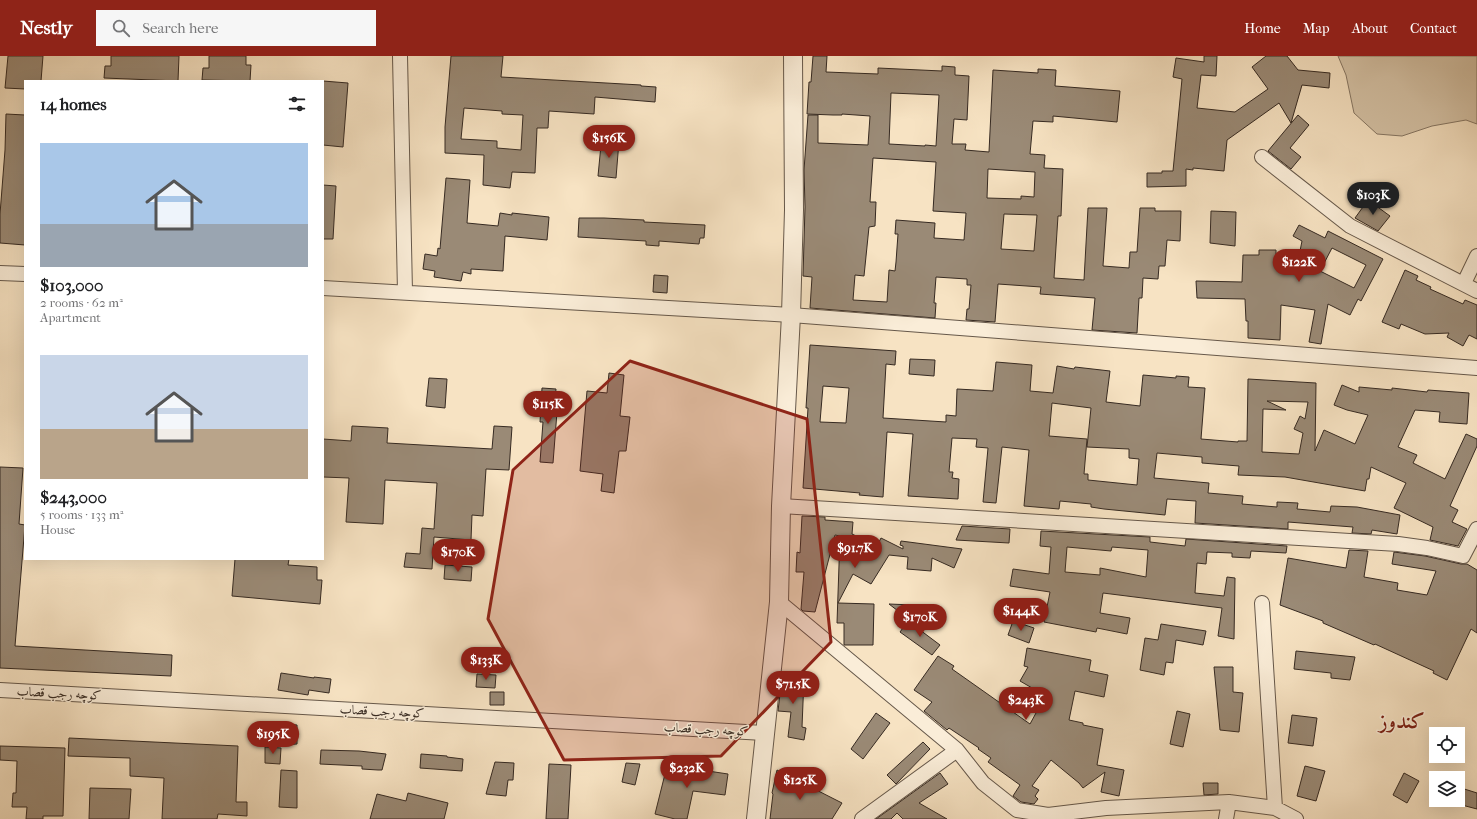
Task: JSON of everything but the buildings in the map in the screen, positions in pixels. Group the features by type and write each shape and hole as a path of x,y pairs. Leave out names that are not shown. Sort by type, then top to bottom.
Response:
{"street":[{"path":"400,56 405,292"},
{"path":"756,819 779,602 780,506 791,315 794,210 794,56"},
{"path":"1262,157 1350,226 1477,291"},
{"path":"1464,283 1477,256"},
{"path":"0,273 24,274"},
{"path":"324,288 791,315 1477,368"},
{"path":"780,506 1398,544 1427,548 1463,556 1477,529"},
{"path":"779,602 957,750 983,783 1017,810 1048,815 1105,813 1230,802 1275,808 1296,819"},
{"path":"1262,603 1275,808"},
{"name":"کوچه رجب قصاب","path":"0,690 764,733"},
{"path":"862,819 957,750"},
{"path":"1226,819 1230,802"}],"highlighted area":[{"path":"630,361 807,419 831,642 721,756 564,760 488,619 513,470"}],"shaded area":[{"path":"1338,56 1477,56 1477,124 1466,120 1432,126 1402,136 1377,134 1354,113 1346,75"}],"district":[{"name":"کندوز","path":"1402,721"}]}
